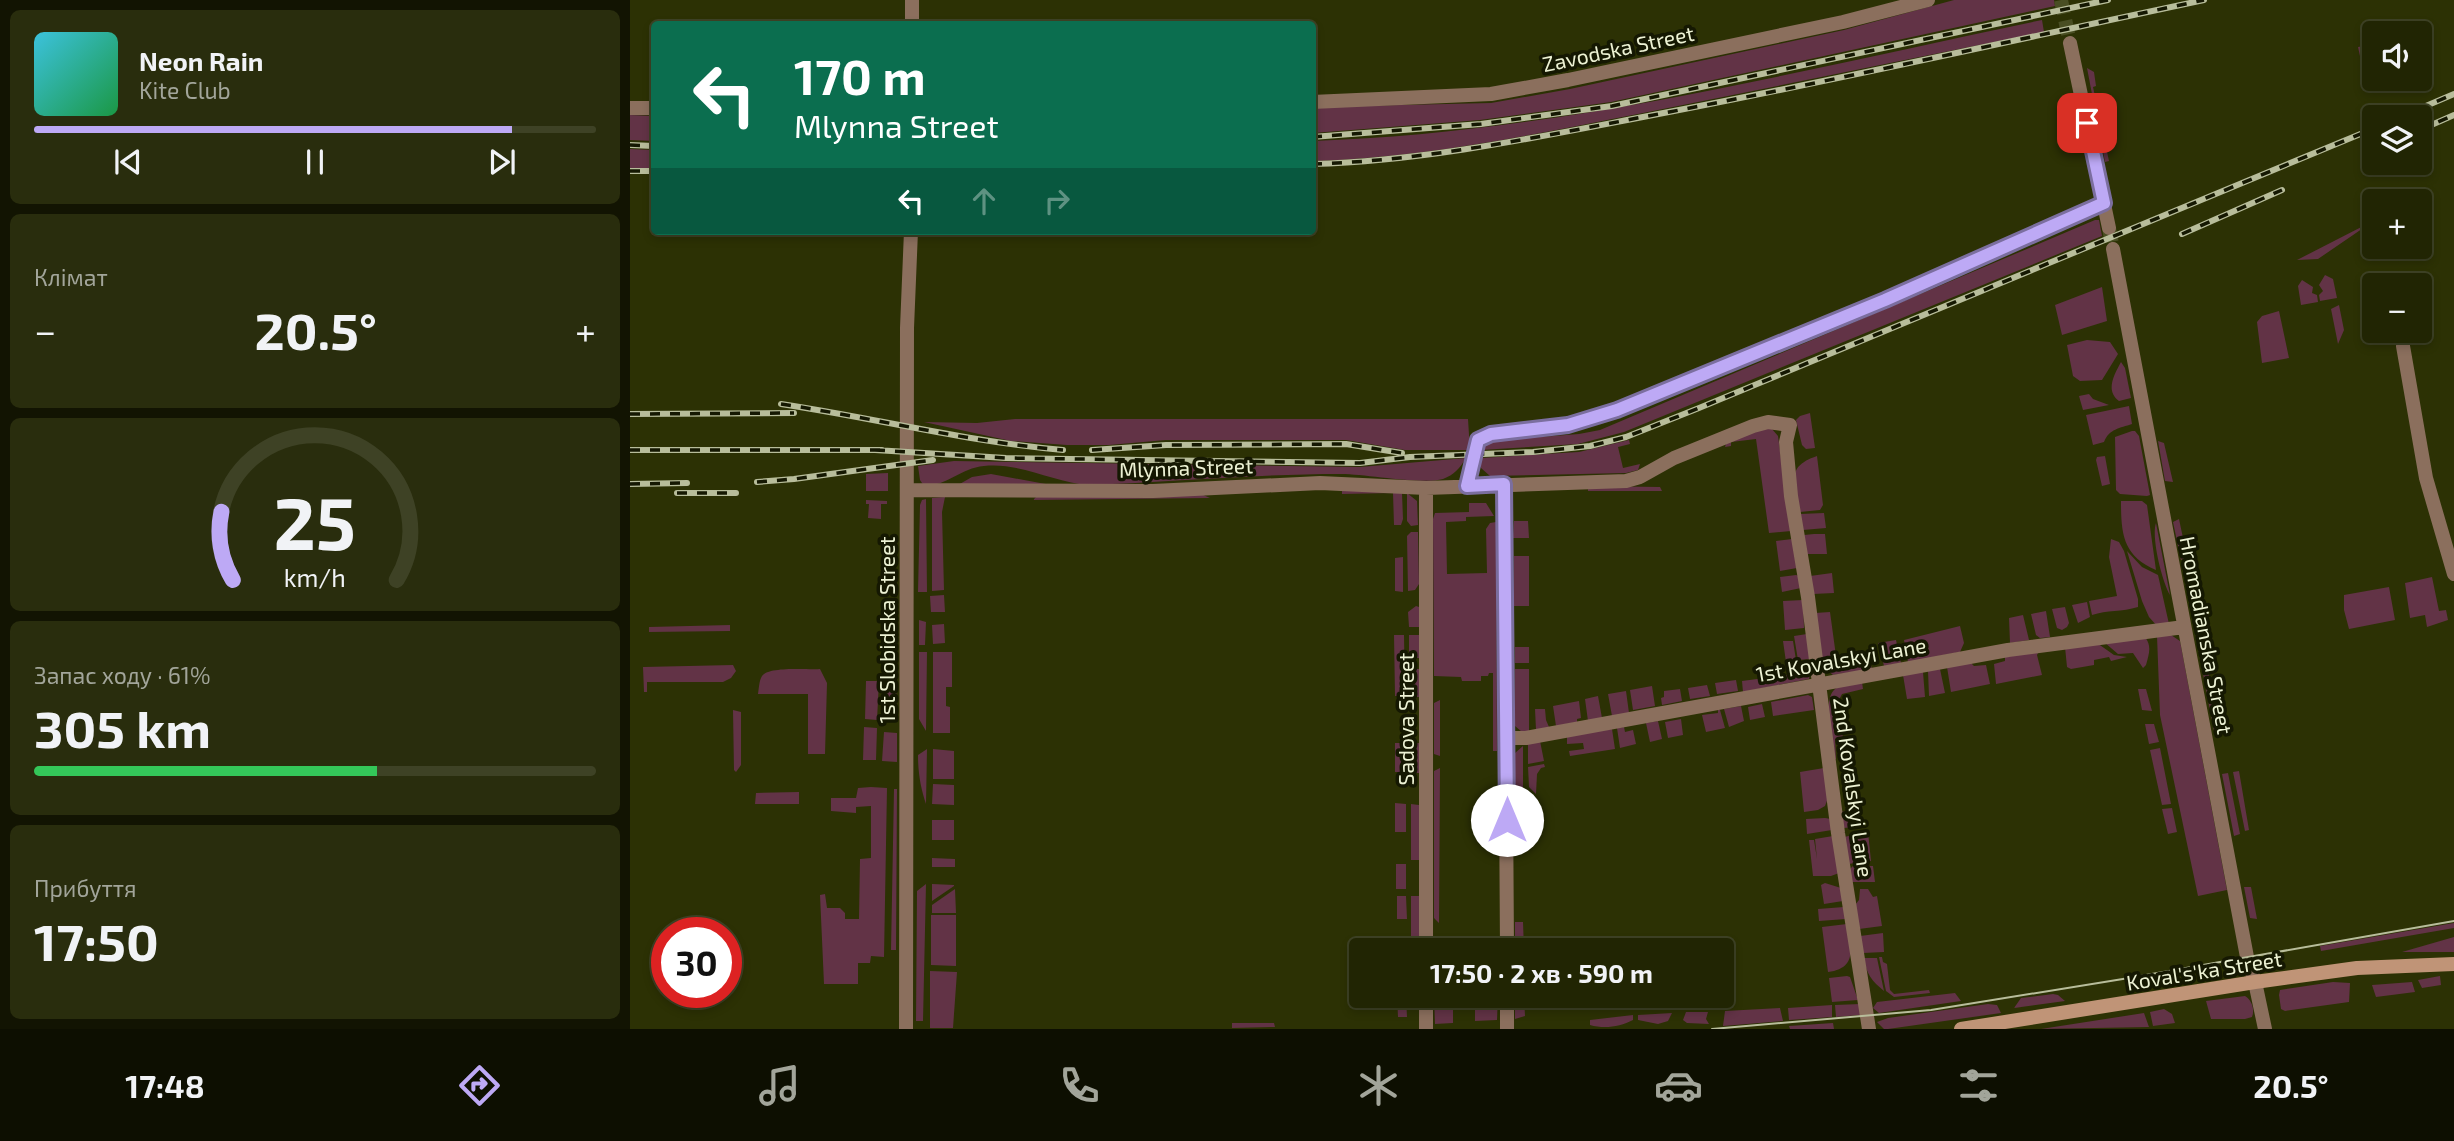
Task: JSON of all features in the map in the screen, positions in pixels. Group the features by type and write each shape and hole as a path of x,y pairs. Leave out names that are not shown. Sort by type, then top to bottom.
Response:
{"street":[{"path":"912,0 912,21"},
{"name":"Zavodska Street","path":"1316,102 1491,94 1843,22 1928,0"},
{"path":"2070,43 2109,228"},
{"path":"630,108 651,108"},
{"path":"1467,486 1476,444 1481,437 1568,425 1617,410 1885,300 2104,203"},
{"name":"1st Slobidska Street","path":"906,1029 907,490 911,235"},
{"name":"Hromadianska Street","path":"2113,248 2247,957 2264,1029"},
{"path":"2403,346 2426,478 2454,574"},
{"name":"Mlynna Street","path":"907,490 1153,491 1320,483 1426,488 1633,480 1674,458 1753,426 1768,422 1790,425"},
{"name":"2nd Kovalskyi Lane","path":"1790,425 1786,442 1788,467 1836,823 1869,1029"},
{"path":"1504,484 1507,938"},
{"name":"Sadova Street","path":"1426,488 1426,938"},
{"name":"1st Kovalskyi Lane","path":"1507,738 1525,738 2055,642 2184,627"},
{"name":"Koval's'ka Street","path":"1961,1029 2357,968 2454,964"},
{"path":"1426,1008 1426,1029"},
{"path":"1507,1008 1507,1029"}],"shaded area":[{"path":"1954,0 2054,0 2055,6 1611,102 1480,120 1316,133 1316,107 1491,103 1570,89 1844,30"},
{"path":"2042,20 2044,32 1557,130 1436,150 1316,161 1316,141 1405,136 1497,126 1770,78"},
{"path":"2362,46 2362,65 2358,47"},
{"path":"2087,68 2094,72 2096,86 2093,87 2109,161 2105,162"},
{"path":"630,115 651,116 651,141 630,140"},
{"path":"630,149 651,150 651,168 630,169"},
{"path":"2099,220 2102,236 1624,432 1578,444 1481,450 1487,441 1600,430"},
{"path":"2362,227 2318,259 2297,260"},
{"path":"2325,275 2333,279 2337,298 2320,301 2319,295 2323,291 2319,285"},
{"path":"2302,280 2313,287 2312,293 2317,295 2318,302 2301,305 2298,286"},
{"path":"2102,287 2107,321 2062,335 2055,305"},
{"path":"2339,305 2344,330 2338,344 2331,309"},
{"path":"2279,311 2289,358 2262,363 2257,322 2262,316"},
{"path":"2087,340 2110,342 2118,354 2102,380 2080,381 2073,376 2067,345"},
{"path":"2121,362 2125,368 2131,398 2119,401 2112,393 2112,388"},
{"path":"2089,394 2093,399 2109,405 2083,410 2079,396"},
{"path":"2129,406 2132,424 2115,430 2104,442 2093,445 2086,415"},
{"path":"1810,413 1815,448 1806,449 1802,445 1796,420"},
{"path":"1015,419 1468,419 1470,450 1405,450 1346,440 1166,440 1109,445 1067,445 1011,441 924,422 977,423"},
{"path":"1762,428 1772,429 1778,436 1791,531 1769,533 1756,439 1731,442 1731,446 1725,447 1726,444"},
{"path":"2132,431 2139,436 2150,495 2147,496 2120,494 2116,490 2115,437"},
{"path":"1629,440 1630,444 1618,447 1623,468 1640,464 1638,470 1626,473 1490,476 1481,468 1481,458 1579,452"},
{"path":"2158,441 2164,443 2173,482 2165,481"},
{"path":"1817,456 1823,505 1820,510 1800,512 1794,485 1796,471 1807,460"},
{"path":"2105,456 2110,484 2102,486 2096,460 2097,457"},
{"path":"1466,458 1456,471 1434,481 1352,474 1310,474 1090,485 1011,467 984,466 940,483 924,486 920,480 918,466 954,461 1360,467"},
{"path":"888,473 888,491 866,491 866,474"},
{"path":"991,474 1051,485 958,485 972,477"},
{"path":"1588,486 1660,487 1662,491 1588,491"},
{"path":"1342,488 1402,493 1401,525 1394,525 1393,493 1342,494"},
{"path":"1407,493 1417,501 1418,525 1411,526 1407,521"},
{"path":"1201,494 1210,498 1033,500 1038,495"},
{"path":"945,497 942,512 944,590 932,591 932,498"},
{"path":"926,499 927,592 918,592 920,505 922,500"},
{"path":"866,500 887,501 887,504 881,504 881,519 868,518 869,504 866,504"},
{"path":"2121,501 2142,501 2147,505 2156,570 2130,551 2123,534"},
{"path":"1469,503 1486,503 1494,516 1466,517 1466,521 1446,522 1447,574 1487,573 1486,529 1490,523 1496,522 1497,751 1493,751 1493,673 1481,676 1481,681 1434,676 1433,519 1435,513 1469,512"},
{"path":"1824,513 1826,528 1803,530 1800,514"},
{"path":"2179,519 2187,557 2181,560 2173,522"},
{"path":"1514,521 1528,521 1529,538 1513,538"},
{"path":"2156,523 2170,595 2158,559"},
{"path":"1411,532 1418,532 1419,584 1415,590 1408,591 1407,536"},
{"path":"1825,534 1827,554 1807,554 1804,535"},
{"path":"1792,539 1797,568 1780,571 1776,541"},
{"path":"2111,539 2119,542 2124,551 2138,607 2092,615 2089,601 2117,596 2109,557"},
{"path":"2127,551 2142,567 2158,575 2169,624 2157,626 2149,617"},
{"path":"1514,556 1529,556 1529,606 1514,606"},
{"path":"1403,557 1403,592 1395,591 1395,558"},
{"path":"1832,573 1834,593 1813,594 1810,576"},
{"path":"1799,576 1801,588 1782,592 1780,577"},
{"path":"2432,577 2439,611 2446,610 2448,620 2427,627 2425,615 2410,618 2405,583"},
{"path":"2389,587 2395,620 2349,629 2344,610 2344,595"},
{"path":"944,595 945,612 931,612 930,596"},
{"path":"1803,600 1804,628 1785,630 1783,601"},
{"path":"2087,602 2090,617 2078,623 2072,605"},
{"path":"1416,606 1419,607 1419,627 1409,627 1408,612"},
{"path":"2065,607 2069,623 2062,630 2057,628 2052,609"},
{"path":"2046,611 2050,637 2040,638 2036,635 2031,614"},
{"path":"1830,612 1836,656 1821,658 1815,613"},
{"path":"2023,615 2029,640 2010,643 2009,618"},
{"path":"919,620 926,622 925,645 919,645"},
{"path":"944,624 945,643 933,644 932,625"},
{"path":"730,625 730,631 649,632 649,627"},
{"path":"1960,626 1964,643 1960,652 1908,662 1904,640"},
{"path":"1807,634 1810,659 1798,660 1794,636"},
{"path":"1394,635 1404,635 1405,696 1395,696"},
{"path":"1409,635 1419,635 1419,658 1409,658"},
{"path":"2171,635 2180,641 2227,890 2198,896 2160,715 2157,636"},
{"path":"2201,636 2221,735 2215,736 2196,637"},
{"path":"2145,637 2149,650 2143,668 2133,653 2118,654 2104,642"},
{"path":"1896,640 1901,663 1884,666 1878,643"},
{"path":"1783,641 1793,641 1796,660 1786,662"},
{"path":"2097,643 2114,655 2127,657 2111,661 2109,657 2094,660 2094,665 2071,669 2067,667 2065,647"},
{"path":"1515,647 1529,647 1529,663 1515,663"},
{"path":"2039,651 2037,655 2042,675 1996,684 1994,664 2005,661 2005,656"},
{"path":"919,652 927,652 926,731 919,719"},
{"path":"933,652 952,652 952,687 946,687 946,706 950,707 950,733 933,733"},
{"path":"1868,653 1872,669 1833,675 1823,666 1821,659"},
{"path":"1971,663 1974,666 1986,665 1990,684 1951,692 1947,667"},
{"path":"733,665 736,671 731,678 723,682 647,682 647,692 644,692 643,667"},
{"path":"1803,666 1811,668 1809,679 1743,692 1742,681 1795,674"},
{"path":"789,669 820,669 827,683 825,754 808,754 808,694 758,694 760,680 766,673"},
{"path":"1409,669 1419,669 1419,697 1410,697"},
{"path":"1515,669 1529,669 1529,731 1522,732 1515,726"},
{"path":"1940,669 1945,693 1929,696 1928,671"},
{"path":"1923,672 1925,697 1907,699 1903,675"},
{"path":"1736,680 1738,691 1717,694 1715,683"},
{"path":"866,681 879,681 877,720 865,719"},
{"path":"885,682 896,683 897,717 884,717"},
{"path":"1862,682 1863,689 1842,694 1838,702 1843,738 1835,739 1834,759 1828,712 1831,694 1838,687"},
{"path":"1707,685 1710,696 1690,699 1688,688"},
{"path":"1652,686 1655,706 1633,710 1630,690"},
{"path":"1680,689 1682,701 1662,705 1664,691"},
{"path":"2138,689 2146,689 2152,711 2142,710"},
{"path":"1626,691 1629,713 1612,716 1608,694"},
{"path":"1808,695 1812,697 1814,710 1773,716 1771,702"},
{"path":"1598,696 1602,718 1588,721 1585,699"},
{"path":"1440,700 1440,756 1434,754 1434,703"},
{"path":"1579,701 1581,718 1577,719 1577,722 1556,726 1553,706"},
{"path":"1762,704 1765,717 1750,720 1748,707"},
{"path":"1741,706 1744,721 1729,727 1724,709"},
{"path":"1535,709 1545,709 1549,727 1536,730"},
{"path":"733,710 741,712 741,765 736,772 734,770"},
{"path":"1718,710 1725,728 1706,732 1702,715 1718,713"},
{"path":"1681,719 1683,735 1668,738 1665,722"},
{"path":"1658,721 1662,739 1650,742 1646,723"},
{"path":"2145,724 2154,724 2159,742 2149,744"},
{"path":"864,727 877,728 876,760 863,760"},
{"path":"1624,727 1625,732 1633,730 1636,744 1620,748 1617,728"},
{"path":"1612,729 1615,749 1570,756 1569,751 1584,749 1583,743 1567,744 1567,736"},
{"path":"884,732 897,733 897,762 882,761"},
{"path":"1540,741 1544,761 1528,764 1528,743"},
{"path":"1395,743 1405,743 1406,772 1395,772"},
{"path":"1410,743 1419,743 1419,773 1411,773"},
{"path":"1523,746 1523,817 1515,818 1515,753"},
{"path":"2160,748 2171,804 2162,805 2150,750"},
{"path":"927,749 926,804 920,781 918,755"},
{"path":"933,749 954,751 954,779 933,779"},
{"path":"1544,764 1545,767 1537,774 1536,794 1529,787 1528,767"},
{"path":"1440,768 1439,923 1434,918 1434,771"},
{"path":"1824,768 1828,798 1825,806 1804,812 1800,772"},
{"path":"2239,771 2249,830 2245,831 2233,772"},
{"path":"2228,773 2240,834 2234,836 2222,774"},
{"path":"933,784 954,785 954,805 932,804"},
{"path":"858,788 887,788 884,957 871,956 870,963 858,963 858,984 824,984 820,895 825,894 827,908 840,908 845,913 845,919 859,919 860,859 871,858 871,806 856,807 856,813 831,811 831,798 856,798"},
{"path":"894,789 897,789 896,950 891,950"},
{"path":"799,792 799,804 755,804 756,793"},
{"path":"1395,803 1406,804 1406,832 1395,832"},
{"path":"1411,804 1419,805 1419,860 1411,860"},
{"path":"2172,808 2177,832 2168,834 2162,809"},
{"path":"1855,810 1857,827 1843,828 1840,812"},
{"path":"1806,819 1831,819 1832,830 1807,834"},
{"path":"932,820 954,820 954,840 932,840"},
{"path":"1868,832 1871,861 1848,864 1844,837"},
{"path":"1833,836 1839,873 1813,876 1809,840 1814,840 1817,859 1815,839"},
{"path":"932,858 955,859 955,867 932,867"},
{"path":"1396,864 1406,864 1406,889 1396,889"},
{"path":"1853,866 1873,866 1875,882 1851,882 1849,870"},
{"path":"1825,883 1841,888 1843,901 1824,904 1821,885"},
{"path":"926,884 923,1021 916,1021 917,891"},
{"path":"932,884 954,885 954,886 932,901"},
{"path":"2244,887 2251,887 2257,919 2250,918"},
{"path":"955,889 956,913 932,913 932,905"},
{"path":"1860,889 1868,889 1873,897 1877,896 1882,926 1859,929 1855,905 1859,900"},
{"path":"1397,896 1406,896 1407,919 1397,919"},
{"path":"1411,896 1419,896 1419,938 1411,938"},
{"path":"1844,907 1846,919 1819,921 1818,909"},
{"path":"931,915 956,915 956,966 931,965"},
{"path":"1515,922 1523,922 1524,938 1515,938"},
{"path":"2454,923 2454,928 2321,951 2320,946"},
{"path":"1847,924 1851,948 1848,961 1838,970 1828,972 1822,927"},
{"path":"1883,933 1884,952 1863,953 1860,936"},
{"path":"2454,937 2454,952 2402,952"},
{"path":"1879,957 1887,964 1890,990 1894,994 1929,990 1930,993 1894,997 1886,991"},
{"path":"1864,958 1877,958 1884,991 1870,977"},
{"path":"930,971 957,972 953,1028 930,1028"},
{"path":"2440,976 2441,985 2422,988 2418,980"},
{"path":"1850,977 1858,1000 1832,1002 1829,978"},
{"path":"2333,982 2350,983 2349,1002 2285,1011 2281,1009 2280,990"},
{"path":"2412,982 2415,992 2376,997 2372,985"},
{"path":"1955,993 1961,1001 1879,1013 1873,1008 1877,1002"},
{"path":"2053,994 2065,1001 2014,1008 2021,998"},
{"path":"2245,996 2252,1005 2252,1017 2211,1019 2206,1001"},
{"path":"1860,1004 1860,1015 1836,1017 1835,1005"},
{"path":"1832,1005 1832,1017 1789,1020 1788,1008"},
{"path":"1997,1005 2001,1013 1888,1029 1884,1029 1877,1022 1888,1018"},
{"path":"1398,1008 1407,1008 1407,1017 1398,1017"},
{"path":"1434,1008 1453,1008 1453,1023 1435,1024"},
{"path":"1498,1008 1497,1020 1475,1021 1475,1009"},
{"path":"1515,1008 1525,1008 1525,1016 1515,1019"},
{"path":"1780,1008 1783,1021 1723,1026 1725,1011"},
{"path":"2164,1009 2172,1014 2175,1023 2153,1026 2150,1012"},
{"path":"1686,1012 1708,1012 1706,1019 1709,1024 1687,1023 1683,1020"},
{"path":"1672,1013 1668,1021 1658,1024 1638,1020 1638,1015"},
{"path":"2144,1013 2149,1027 2041,1029"},
{"path":"1633,1015 1633,1020 1617,1026 1590,1025 1590,1020"},
{"path":"1232,1023 1274,1023 1275,1027 1232,1028"},
{"path":"1833,1023 1834,1029 1790,1029 1789,1026"}],"tunnel":[{"path":"2061,0 2070,43"},
{"path":"2109,228 2113,249"}],"tram line":[{"path":"1712,1029 1931,1010 2454,921"}],"railway":[{"path":"1316,137 1481,124 1612,106 2108,0"},
{"path":"1316,164 1439,153 1565,132 1787,89 2204,0"},
{"path":"2428,105 2454,94"},
{"path":"2432,125 2454,115"},
{"path":"875,450 1006,458 1360,463 1410,457 1533,452 1590,446 1626,437 1699,408 2362,133"},
{"path":"630,145 651,146"},
{"path":"630,171 651,171"},
{"path":"2182,234 2282,190"},
{"path":"781,404 957,436 1063,450"},
{"path":"630,414 794,413"},
{"path":"1092,450 1166,445 1346,444 1402,453"},
{"path":"630,450 882,450"},
{"path":"757,482 933,460"},
{"path":"630,484 687,483"},
{"path":"677,493 736,493"}],"route":[{"path":"1507,820 1504,484 1467,486 1478,440 1491,434 1568,425 1617,410 1885,300 2104,203 2087,123"}]}
